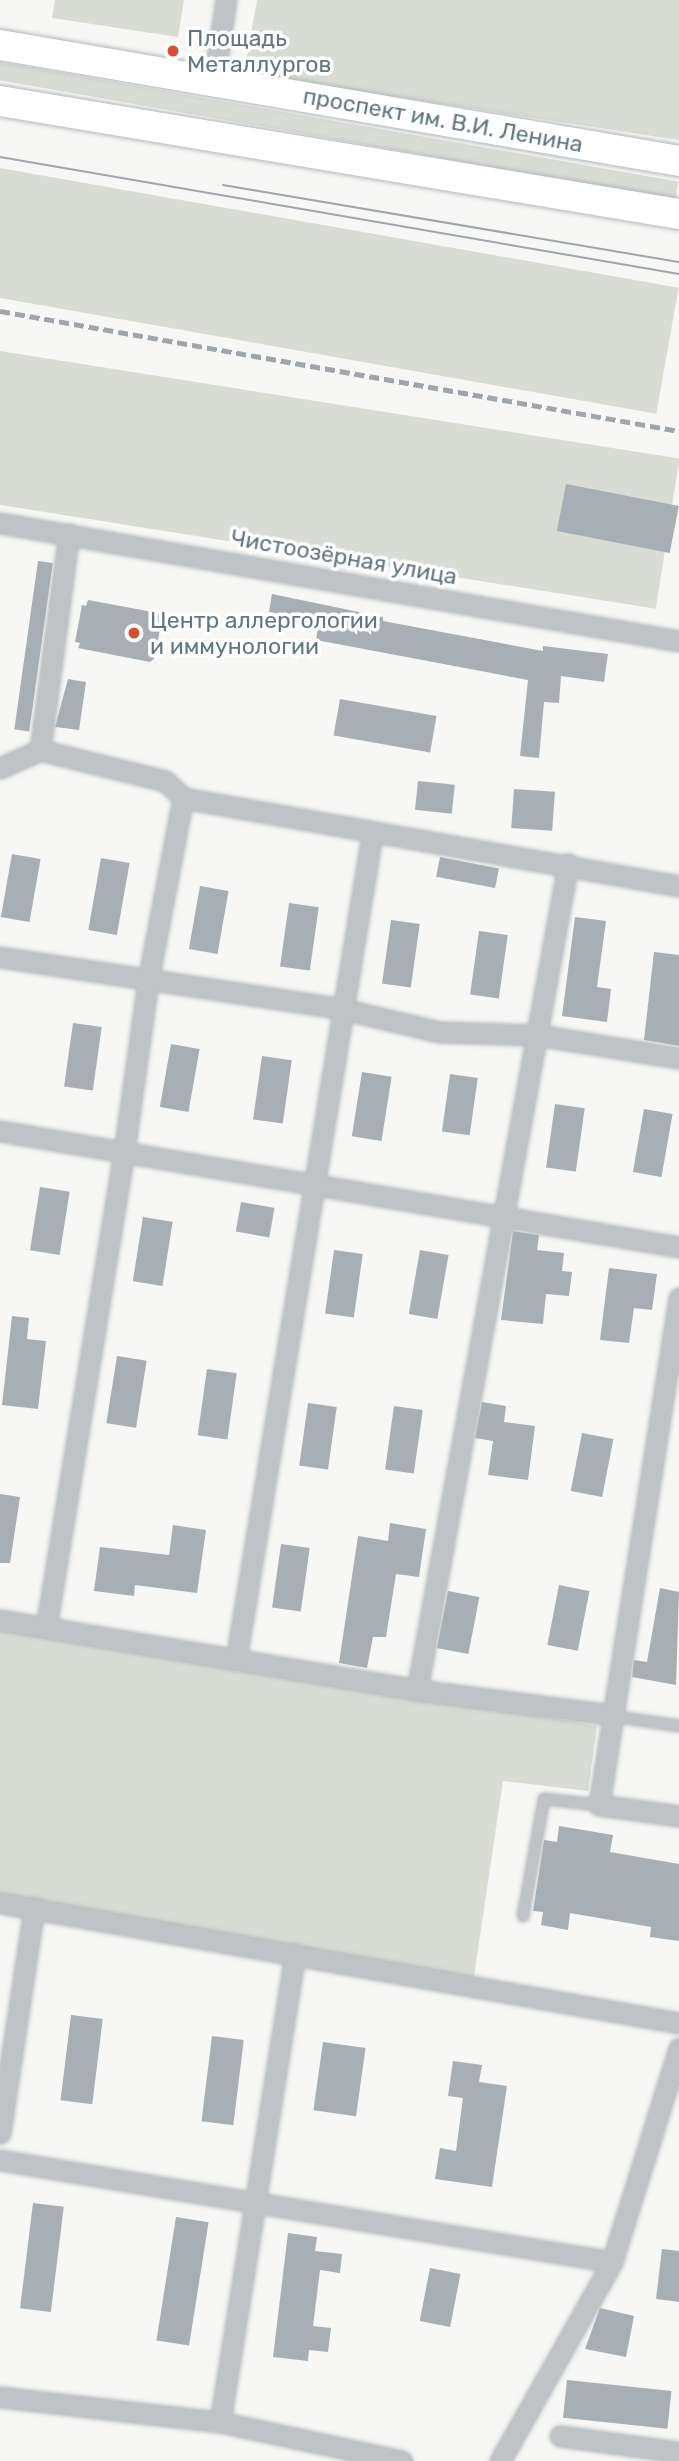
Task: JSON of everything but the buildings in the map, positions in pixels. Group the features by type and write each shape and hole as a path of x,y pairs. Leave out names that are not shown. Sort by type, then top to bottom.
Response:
{"main road":[{"name":"проспект им. В.И. Ленина","path":"0,45 679,161"},
{"path":"0,101 679,214"}],"street":[{"path":"214,80 226,0"},
{"name":"Чистоозёрная улица","path":"0,523 679,641"},
{"path":"40,750 69,534"},
{"path":"0,768 40,750 165,781 183,798 372,835 568,864 679,886"},
{"path":"46,1628 124,1152 148,981 183,798"},
{"path":"236,1660 372,835"},
{"path":"417,1690 568,864"},
{"path":"0,957 342,1009 439,1032 537,1035 679,1058"},
{"path":"0,1130 503,1219 679,1247"},
{"path":"679,1298 599,1805 679,1816"},
{"path":"0,1620 417,1690 611,1716"},
{"path":"0,1903 679,2023"},
{"path":"0,2133 34,1908"},
{"path":"220,2422 253,2202 295,1954"},
{"path":"500,2461 612,2262 679,2048"},
{"path":"0,2160 612,2262"},
{"path":"0,2397 220,2422 402,2461"},
{"path":"560,2436 679,2452"}],"lane":[{"path":"611,1716 679,1726"},
{"path":"523,1916 544,1799 599,1805"}],"shaded area":[{"path":"55,0 184,0 178,37 52,18"},
{"path":"257,0 679,0 679,140 244,74"},
{"path":"0,62 679,182 675,199 0,80"},
{"path":"0,168 679,288 656,414 0,298"},
{"path":"0,351 679,459 656,609 0,505"},
{"path":"0,1624 597,1726 588,1791 503,1781 473,1983 0,1900"}],"tram line":[{"path":"0,157 679,274"},
{"path":"223,185 679,262"}],"railway":[{"path":"0,311 679,431"}],"place":[{"name":"Площадь Металлургов","path":"173,51"},
{"name":"Центр аллергологии и иммунологии","path":"134,633"}]}
